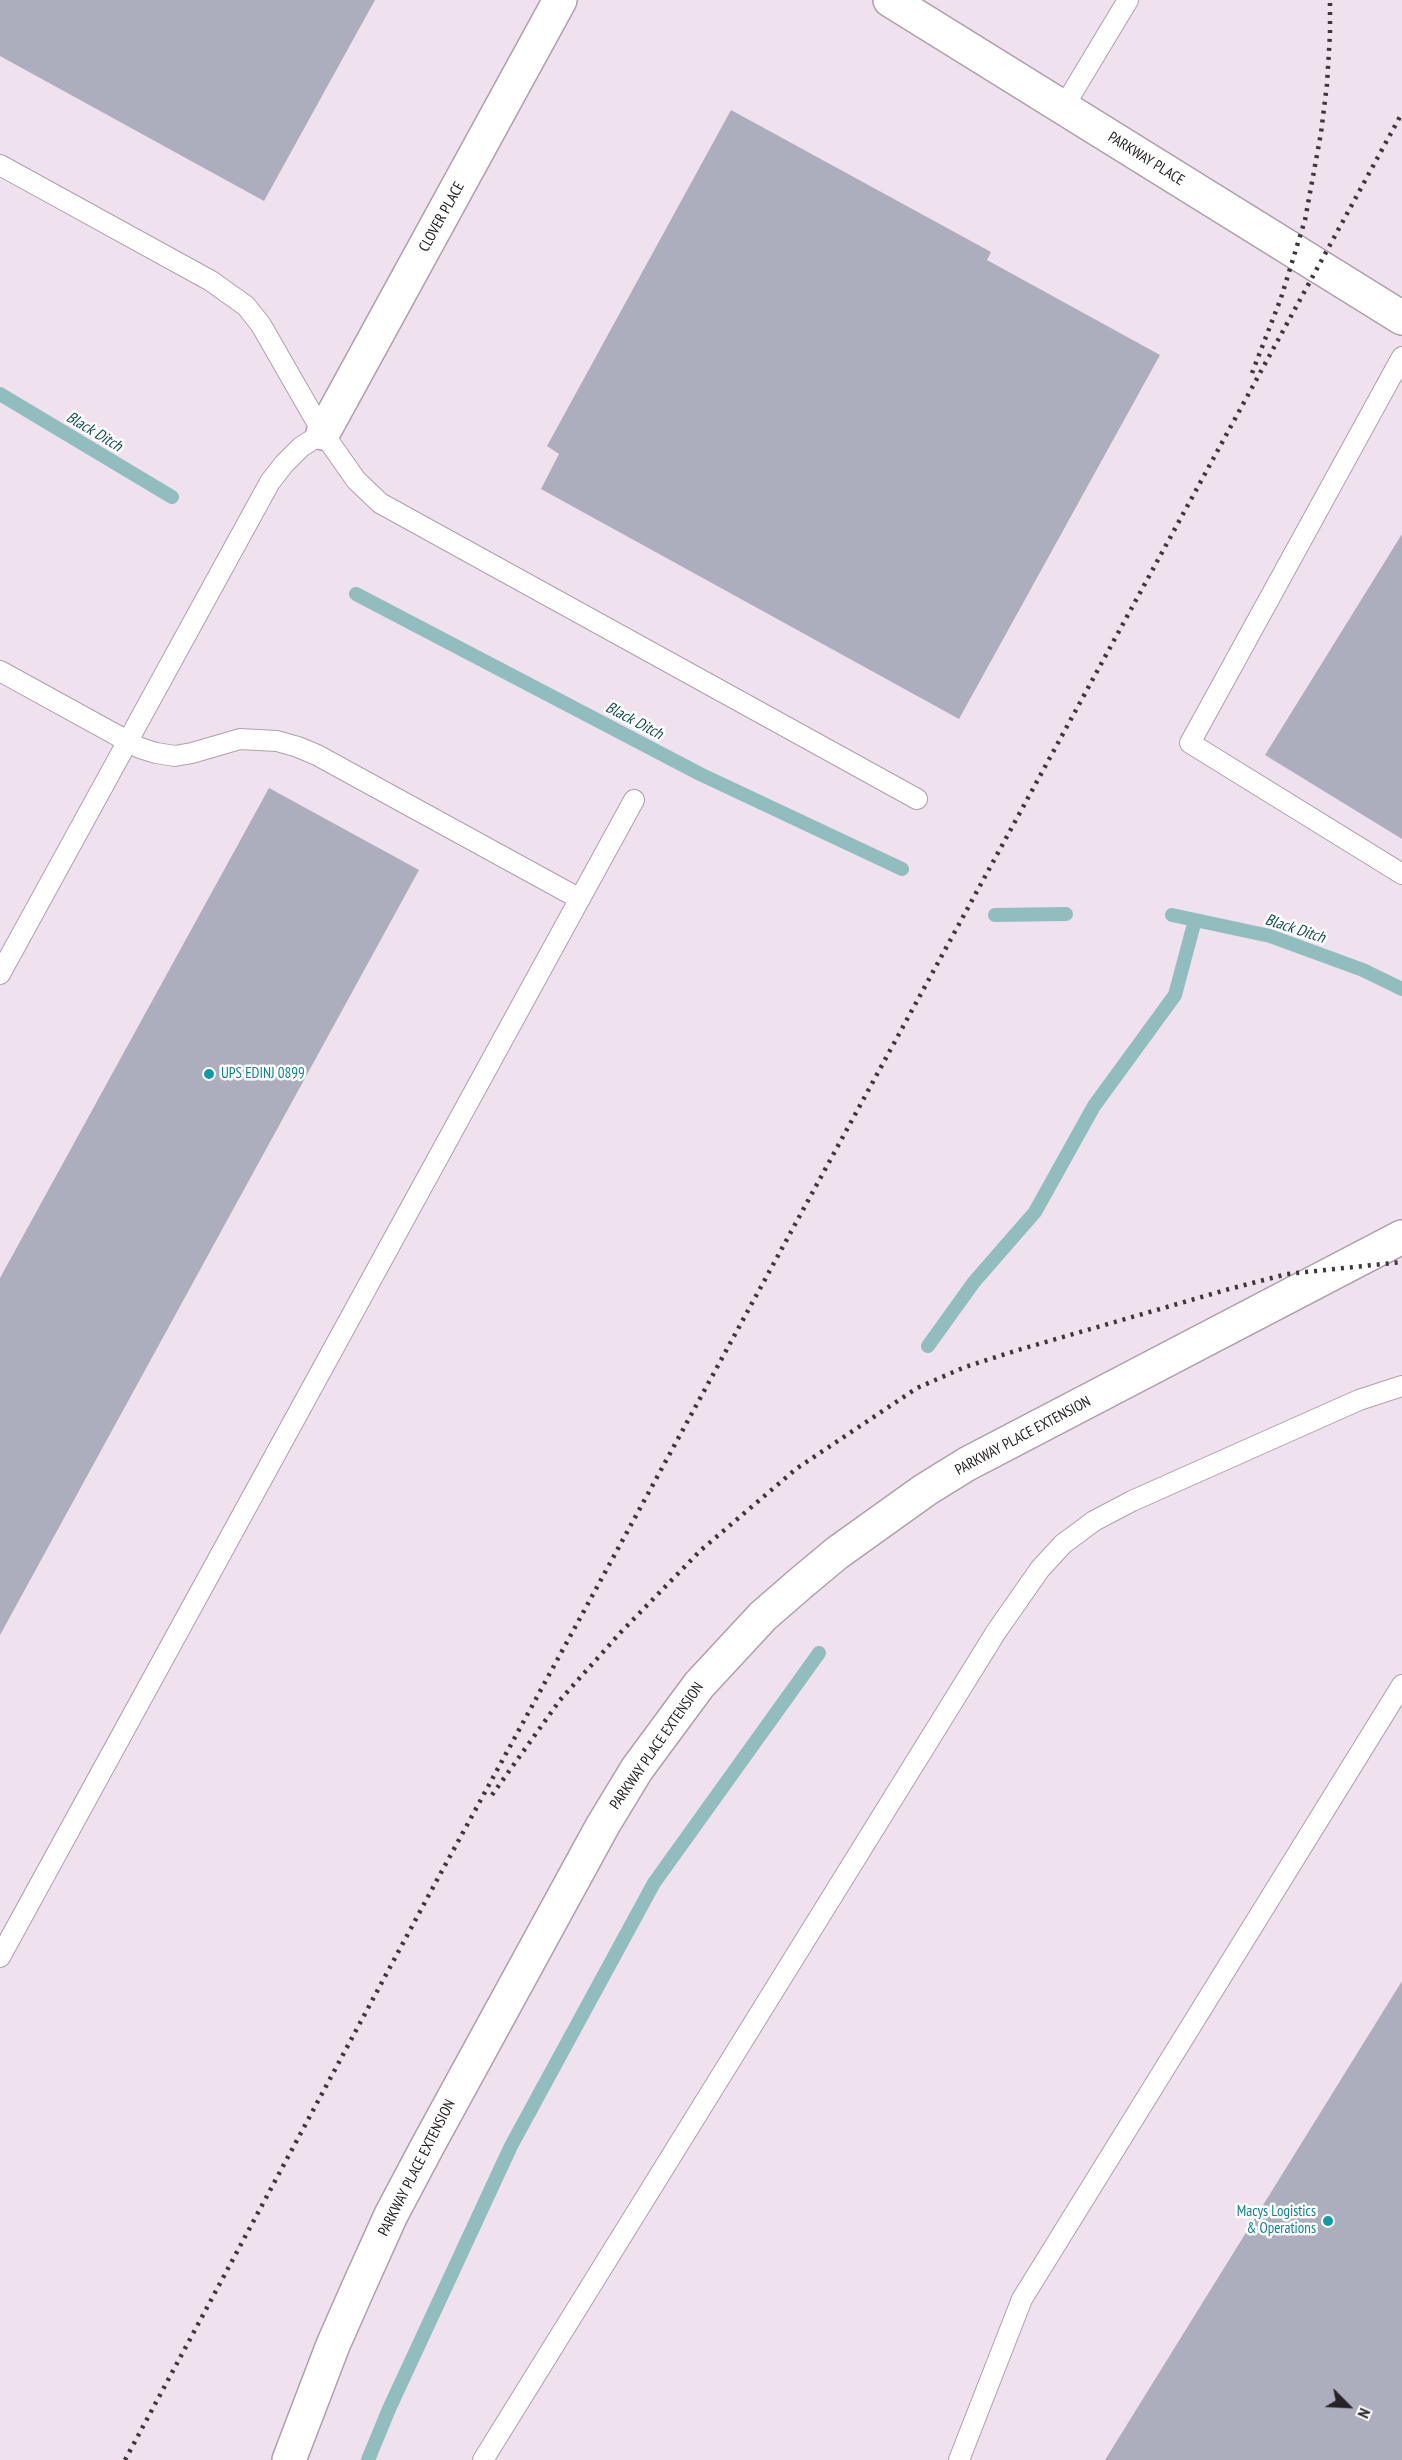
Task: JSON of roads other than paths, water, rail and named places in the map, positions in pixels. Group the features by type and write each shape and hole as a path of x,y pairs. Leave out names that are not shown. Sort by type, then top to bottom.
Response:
{"main road":[{"name":"CLOVER PLACE","path":"323,433 560,0"},
{"name":"PARKWAY PLACE","path":"890,0 1402,318"},
{"name":"PARKWAY PLACE EXTENSION","path":"289,2460 329,2355 391,2215 603,1825 662,1734 712,1671 763,1616 801,1583 837,1553 925,1490 967,1464 1402,1237"}],"lane":[{"path":"1063,108 1128,0"},
{"path":"0,165 220,286 246,306 261,325 323,433 356,480 368,493 391,510 917,799"},
{"path":"1402,357 1190,743 1402,874"},
{"path":"0,974 270,482 301,447 323,433"},
{"path":"0,671 140,748 175,756 240,739 276,741 298,747 317,755 580,899"},
{"path":"0,1957 634,800"},
{"path":"483,2460 989,1642 1040,1569 1064,1544 1094,1521 1132,1501 1359,1400 1402,1386"},
{"path":"959,2460 1022,2299 1402,1685"}],"waterway":[{"name":"Black Ditch","path":"0,394 172,497"},
{"name":"Black Ditch","path":"356,594 700,774 902,869"},
{"name":"Black Ditch","path":"995,915 1066,914"},
{"name":"Black Ditch","path":"1172,915 1270,936 1363,970 1402,989"},
{"path":"928,1346 974,1282 1035,1212 1094,1106 1175,995 1195,920"},
{"path":"368,2460 389,2409 511,2146 654,1883 819,1653"}],"railway":[{"path":"1252,373 1281,298 1305,220 1321,133 1327,84 1330,0"},
{"path":"125,2460 431,1891 1402,113"},
{"path":"492,1795 560,1700 621,1632 701,1550 796,1469 917,1388 965,1367 1018,1350 1229,1289 1287,1274 1402,1262"}],"place":[{"name":"UPS EDINJ 0899","path":"209,1074"},
{"name":"Macys Logistics & Operations","path":"1328,2221"}]}
